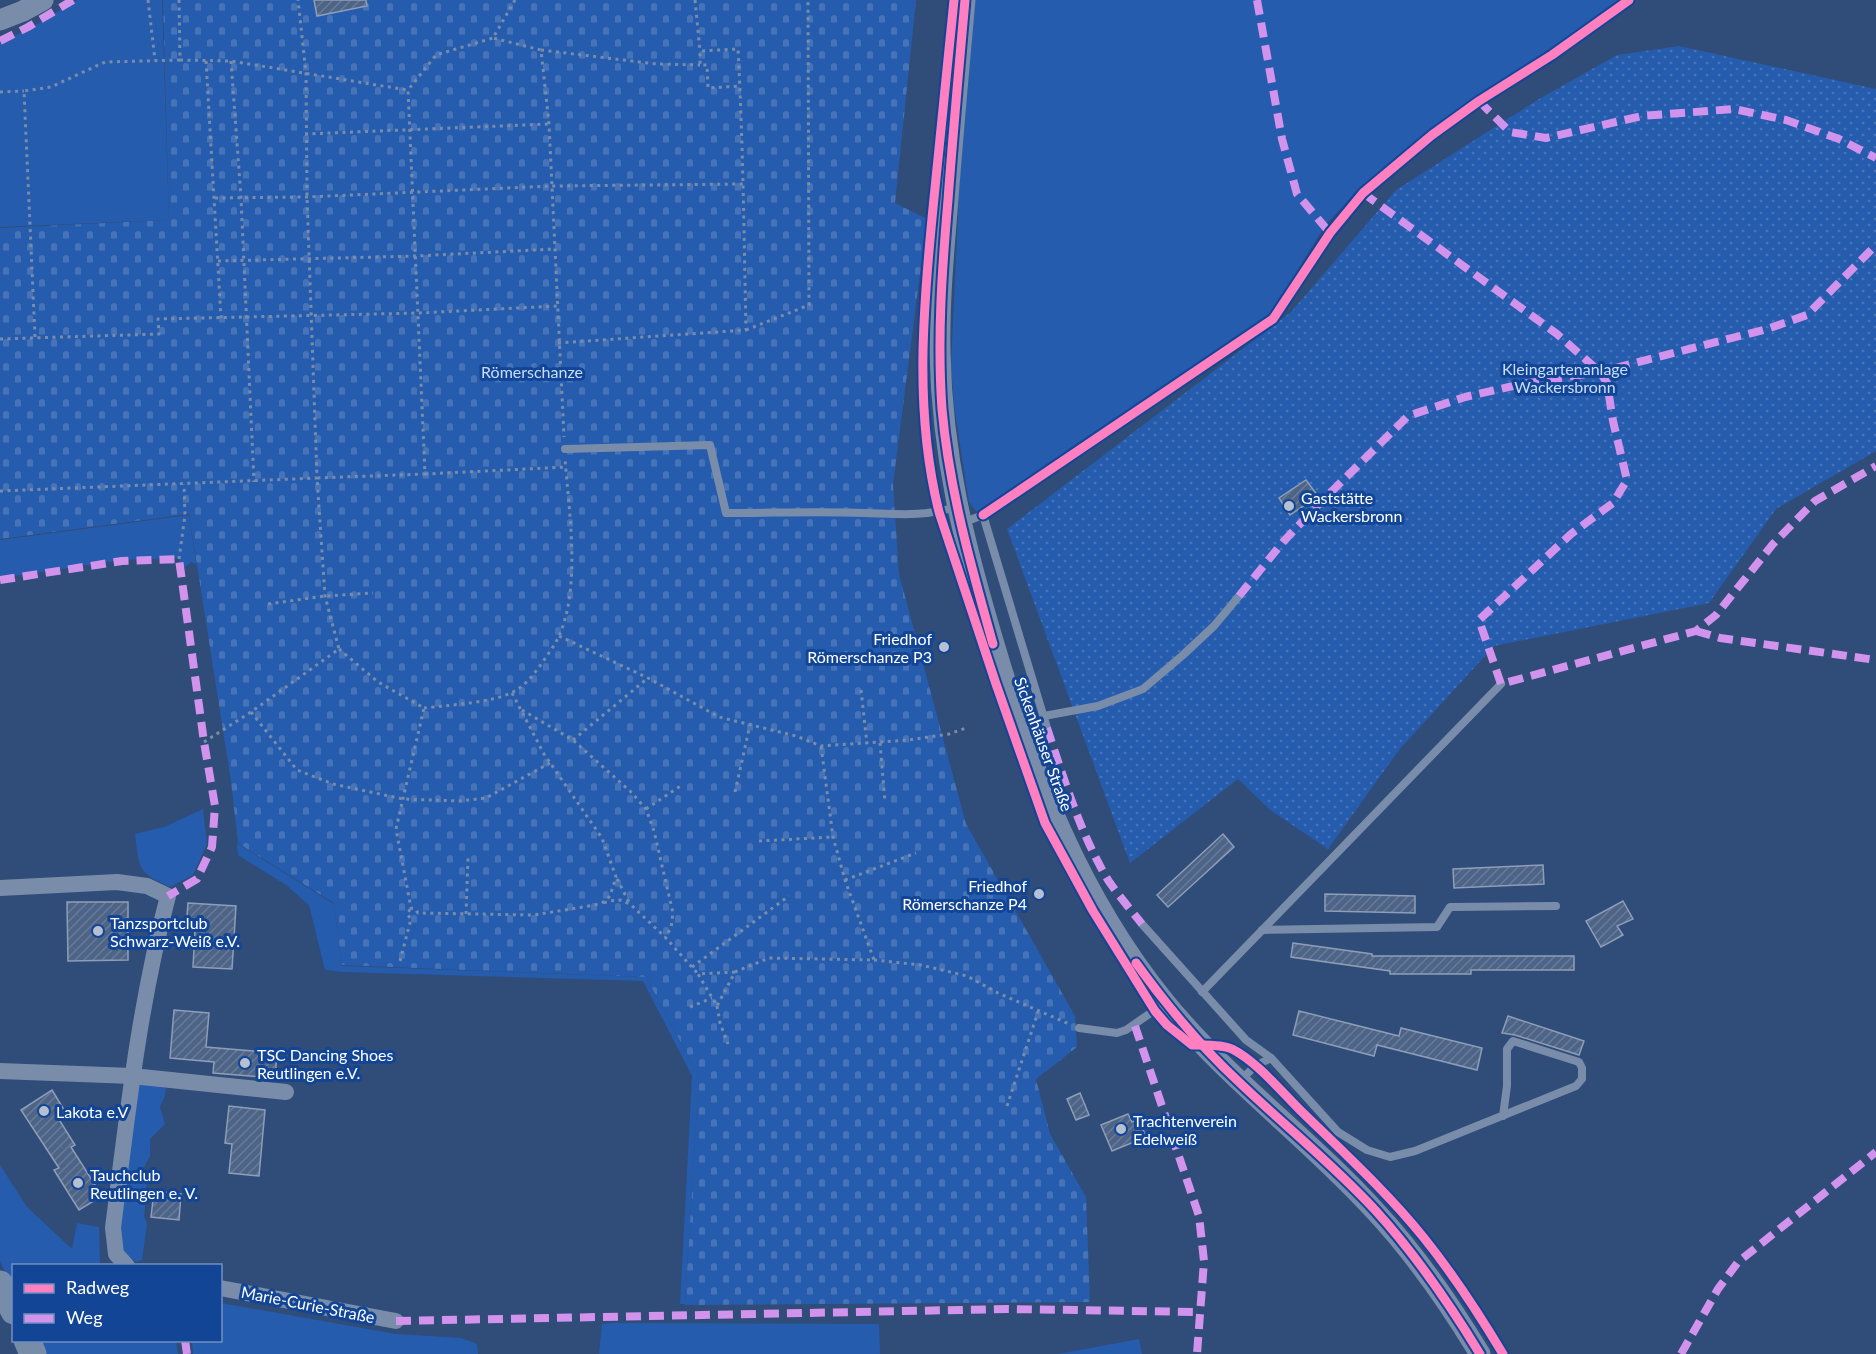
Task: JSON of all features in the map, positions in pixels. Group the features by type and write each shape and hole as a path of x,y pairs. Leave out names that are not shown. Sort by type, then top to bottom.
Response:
{"main road":[{"path":"0,1284 12,1307"}],"street":[{"path":"0,20 43,0"},
{"name":"Sickenhäuser Straße","path":"965,0 944,246 940,324 942,407 958,515 1005,684 1027,748 1054,818 1087,886 1126,949 1165,1002 1239,1082 1375,1210 1439,1288 1480,1354"},
{"path":"0,888 117,882 147,886 168,896 158,934 132,1076 113,1228 116,1254 126,1264"},
{"path":"0,1071 132,1076 286,1092"},
{"name":"Marie-Curie-Straße","path":"222,1288 396,1321"}],"lane":[{"path":"565,449 710,445 726,513 909,515 939,512 983,515 1047,728"},
{"path":"1044,716 1098,706 1143,689 1183,656 1214,626 1239,596"},
{"path":"1202,992 1501,684"},
{"path":"1262,930 1437,927 1450,907 1556,906"},
{"path":"1143,924 1246,1040 1271,1058 1338,1132 1368,1150 1390,1157 1415,1151 1503,1116 1576,1086 1582,1079 1582,1068 1579,1062 1513,1041 1507,1048 1507,1086 1503,1116"},
{"path":"1079,1028 1117,1033 1126,1030 1165,1002"},
{"path":"1239,1082 1255,1066 1271,1058"}],"path":[{"path":"147,0 155,60"},
{"path":"179,0 180,60"},
{"path":"298,0 306,74 305,134 317,478 326,596 330,619 339,649 378,681 424,708 474,702 512,693 525,685 560,636 570,600 572,568 558,343 549,124 541,50"},
{"path":"493,38 515,0"},
{"path":"695,0 700,65"},
{"path":"558,343 746,330 809,305 808,0"},
{"path":"425,474 408,90 436,55 493,38 541,50 656,64 707,65 708,88 740,86"},
{"path":"700,51 738,49 746,330"},
{"path":"0,92 51,87 105,62 155,60 231,61 408,90"},
{"path":"207,61 221,318"},
{"path":"231,61 241,198 254,482"},
{"path":"24,91 35,337"},
{"path":"305,134 549,124"},
{"path":"215,198 307,197 552,186 743,184"},
{"path":"218,261 416,256 555,249"},
{"path":"0,339 159,334 158,319 419,313 557,306"},
{"path":"0,491 566,467"},
{"path":"179,559 185,515 184,484"},
{"path":"268,604 373,592"},
{"path":"560,636 648,678 719,717 796,736 821,747 880,743 949,734 966,728"},
{"path":"204,742 251,712 339,649"},
{"path":"573,740 648,678"},
{"path":"861,690 867,744"},
{"path":"512,693 550,763 602,838 616,877 630,904 665,937 698,974 717,1006 720,1023 728,1044"},
{"path":"400,961 411,919 408,914 411,908 396,829 424,708"},
{"path":"520,709 573,740 630,790 646,809 654,831 673,913 671,928 665,937"},
{"path":"251,712 297,770 333,784 403,799 460,801 486,798 550,763"},
{"path":"735,792 750,725"},
{"path":"880,743 885,802"},
{"path":"821,747 833,837 845,880 873,960"},
{"path":"646,809 682,785"},
{"path":"759,841 833,837"},
{"path":"845,880 916,854"},
{"path":"466,914 468,858"},
{"path":"601,904 610,896 616,877"},
{"path":"692,967 789,896"},
{"path":"411,908 418,913 534,915 609,901 620,900 630,904"},
{"path":"411,919 417,917 418,913"},
{"path":"698,974 735,972 769,958 873,960 921,965 967,976 1038,1012 1079,1028"},
{"path":"717,1006 735,972"},
{"path":"690,1007 712,998"},
{"path":"1007,1106 1038,1012"}],"green space":[{"path":"77,0 162,0 169,220 0,227 0,43 29,29"},
{"name":"Römerschanze","path":"163,0 916,0 895,203 927,219 893,484 899,574 966,824 1075,1016 1077,1047 1036,1079 1050,1134 1086,1197 1090,1302 685,1305 699,1076 646,977 342,965 334,903 238,843 231,781 189,514 0,539 0,228 169,220"},
{"path":"968,0 1627,0 1476,97 1360,188 1326,224 1269,316 986,510 976,511 969,502 954,406 951,365"},
{"name":"Kleingartenanlage Wackersbronn","path":"1679,46 1876,89 1876,451 1776,509 1709,603 1494,646 1399,750 1328,849 1270,810 1238,779 1130,863 1007,529 1291,312 1396,190 1539,99 1617,55"},
{"path":"189,515 195,564 191,562 185,567 181,566 179,558 122,560 0,578 0,540"},
{"path":"203,809 207,844 193,875 170,887 145,873 139,862 135,834 164,827"},
{"path":"237,843 334,904 342,966 646,977 699,1076 685,1304 680,1304 692,1076 643,981 325,970 309,905 286,885 238,855"},
{"path":"136,1081 160,1084 166,1089 160,1107 165,1124 150,1139 150,1156 144,1167 147,1192 144,1216 147,1224 142,1260 136,1262 122,1251 119,1231"},
{"path":"0,1165 27,1207 72,1249 77,1223 99,1227 100,1264 12,1264 12,1287 0,1261"},
{"path":"222,1303 396,1334 461,1338 477,1344 478,1354 193,1354 192,1342 222,1342"},
{"path":"602,1324 879,1324 880,1354 599,1354"},
{"path":"1139,1339 1142,1354 1058,1354"},
{"path":"38,1342 176,1342 178,1354 43,1354"}],"building":[{"path":"314,0 366,0 367,6 317,16"},
{"path":"1306,480 1318,496 1290,515 1279,498"},
{"path":"1223,834 1234,847 1168,907 1157,895"},
{"path":"1543,865 1544,884 1454,888 1453,869"},
{"path":"1325,894 1415,896 1415,913 1325,911"},
{"path":"1623,901 1633,919 1617,926 1623,935 1601,947 1586,921"},
{"name":"Tanzsportclub Schwarz-Weiß e.V.","path":"67,902 128,902 128,960 68,961"},
{"path":"188,903 236,906 232,969 193,967 195,930 186,929"},
{"path":"1293,943 1372,954 1372,956 1574,956 1574,970 1471,970 1471,974 1390,974 1390,971 1291,957"},
{"path":"174,1010 209,1013 206,1047 277,1053 275,1078 213,1073 214,1062 170,1058"},
{"path":"1299,1011 1399,1036 1401,1028 1482,1048 1477,1070 1377,1045 1374,1056 1293,1035"},
{"path":"1508,1016 1584,1041 1579,1055 1502,1033"},
{"path":"52,1090 66,1113 58,1118 75,1145 71,1147 102,1196 79,1210 54,1170 59,1168 21,1110"},
{"path":"1080,1093 1089,1115 1076,1120 1067,1099"},
{"path":"229,1106 265,1110 259,1176 229,1173 232,1144 225,1143"},
{"path":"1128,1114 1132,1122 1139,1119 1146,1137 1112,1151 1101,1125"},
{"path":"154,1191 181,1194 179,1220 151,1217"}],"marked path":[{"path":"0,41 73,0"},
{"path":"1257,0 1282,139 1297,194 1330,233"},
{"path":"1479,101 1510,132 1546,138 1642,116 1734,109 1786,120 1839,139 1876,158"},
{"path":"1363,193 1557,334 1600,372 1607,383 1627,480 1613,503 1571,534 1479,620 1501,684 1696,631 1716,615 1773,544 1815,501 1876,466"},
{"path":"1239,596 1283,542 1408,416 1465,397 1522,384 1600,372 1767,329 1807,315 1876,245"},
{"path":"0,580 122,561 179,559 215,806 212,847 197,879 168,896"},
{"path":"1696,631 1720,638 1876,660"},
{"path":"1047,728 1073,806 1089,844 1108,880 1142,924"},
{"path":"1135,1026 1199,1216 1204,1261 1197,1354"},
{"path":"1681,1354 1718,1289 1738,1262 1876,1152"},
{"path":"396,1321 1008,1309 1199,1312"},
{"path":"185,1342 187,1354"}],"cycle path":[{"path":"954,0 926,284 923,361 926,437 939,512 1045,823 1093,911 1155,1011 1167,1025 1192,1045 1232,1049 1268,1077 1410,1221 1455,1280 1503,1354"},
{"path":"965,0 942,278 940,330 942,409 955,498 993,644"},
{"path":"983,515 1273,319 1330,233 1363,193 1432,135 1479,101 1552,55 1629,0"},
{"path":"1136,963 1198,1041 1343,1178 1391,1228 1431,1280 1480,1354"}],"place":[{"name":"Gaststätte Wackersbronn","path":"1289,506"},
{"name":"Friedhof Römerschanze P3","path":"944,647"},
{"name":"Friedhof Römerschanze P4","path":"1039,894"},
{"name":"Tanzsportclub Schwarz-Weiß e.V.","path":"98,931"},
{"name":"TSC Dancing Shoes Reutlingen e.V.","path":"245,1063"},
{"name":"Lakota e.V","path":"44,1111"},
{"name":"Trachtenverein Edelweiß","path":"1121,1129"},
{"name":"Tauchclub Reutlingen e. V.","path":"78,1183"}]}
